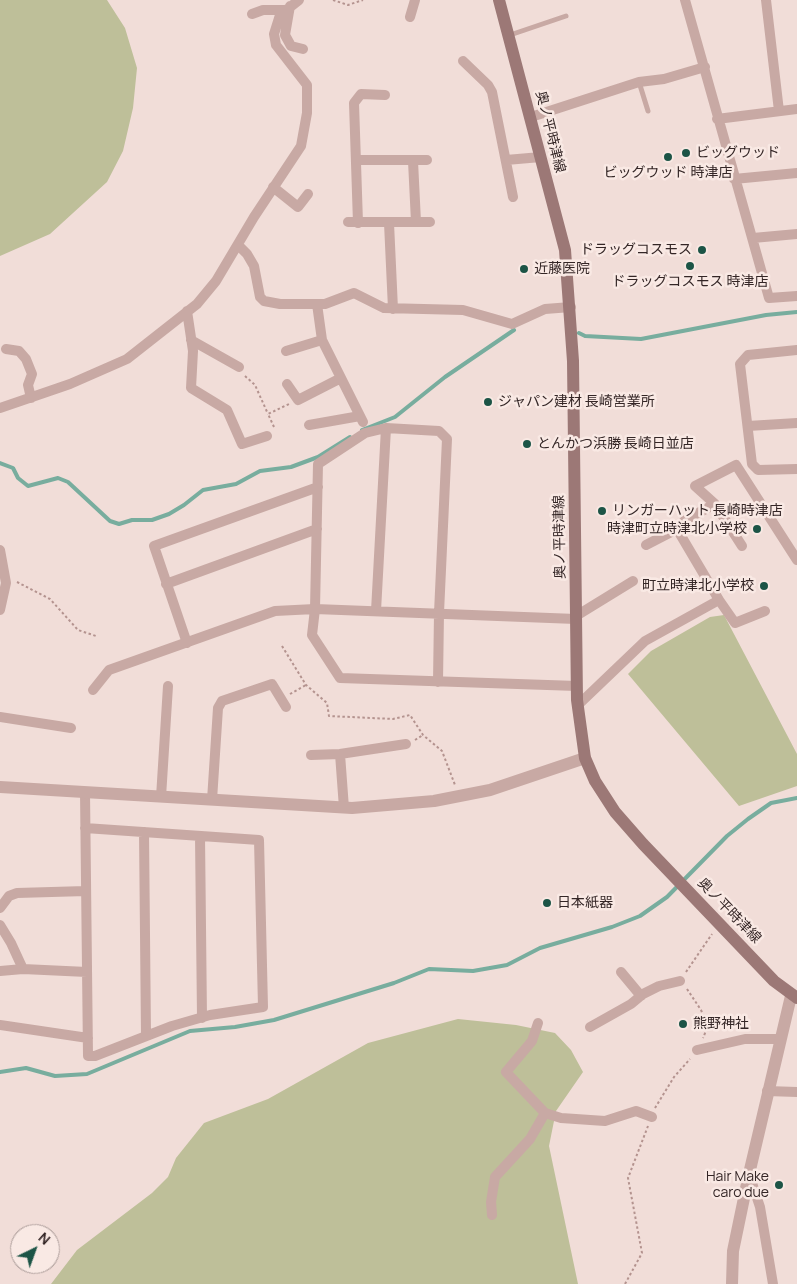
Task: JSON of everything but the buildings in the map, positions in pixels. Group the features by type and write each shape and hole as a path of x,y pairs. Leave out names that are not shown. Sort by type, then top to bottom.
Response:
{"main road":[{"name":"奥ノ平時津線","path":"499,0 565,250 571,307 577,706 585,758 595,781 615,812 643,844 774,981 794,997"}],"street":[{"path":"410,17 415,0"},
{"path":"685,0 716,119 769,298 797,296"},
{"path":"766,0 779,112"},
{"path":"252,14 291,5"},
{"path":"291,5 285,35 291,46 303,49"},
{"path":"0,408 70,384 127,359 187,312 216,281 273,187 301,146 307,113 307,85 276,46 275,26 280,15 291,5"},
{"path":"463,61 488,85 492,92 512,197"},
{"path":"531,116 639,82 664,79 704,67"},
{"path":"385,95 361,94 354,103 356,160 353,222 430,222"},
{"path":"716,119 797,109"},
{"path":"506,160 541,157"},
{"path":"356,160 427,160"},
{"path":"413,161 416,222"},
{"path":"734,179 797,173"},
{"path":"273,187 298,206 308,194"},
{"path":"389,223 392,309"},
{"path":"752,238 797,234"},
{"path":"238,245 251,260 260,297 264,301 280,304 325,304 354,293 384,308 456,310 512,324 545,309 571,307"},
{"path":"309,425 362,419 322,340 317,304"},
{"path":"187,312 191,340 191,388 227,410 242,444 267,436"},
{"path":"191,340 239,367"},
{"path":"286,351 322,340"},
{"path":"6,348 19,350 26,359 32,374 28,385 31,398"},
{"path":"797,350 748,355 740,364 752,464 758,470 797,469"},
{"path":"287,384 298,400 341,378"},
{"path":"748,426 797,423"},
{"path":"376,612 386,428"},
{"path":"438,682 439,613 447,439 439,431 386,428 365,433 318,464 315,610 312,635 340,678 438,682 577,686"},
{"path":"742,546 715,504 695,486 736,464 797,560"},
{"path":"187,643 154,546 318,487"},
{"path":"646,545 677,529 685,520 715,504"},
{"path":"166,584 317,529"},
{"path":"677,529 734,623 765,611"},
{"path":"0,550 6,583 0,610"},
{"path":"93,690 109,670 275,611 315,610 576,617 633,581"},
{"path":"577,706 645,641 719,600"},
{"path":"212,800 218,708 222,700 272,684 284,703"},
{"path":"162,797 168,686"},
{"path":"0,717 71,728"},
{"path":"311,755 340,754 406,744"},
{"path":"340,754 344,808"},
{"path":"0,787 344,808 417,803 490,790 585,758"},
{"path":"85,792 85,828 88,1056 202,1018 263,1007 259,840 85,828"},
{"path":"144,832 146,1036"},
{"path":"200,836 202,1018"},
{"path":"0,908 9,896 18,893 86,892"},
{"path":"0,925 23,969"},
{"path":"0,972 23,969 87,972"},
{"path":"622,972 641,996"},
{"path":"590,1027 660,986 680,981"},
{"path":"732,1284 733,1251 749,1174 780,1039 794,997"},
{"path":"538,1023 532,1041 506,1072 546,1113 561,1118 605,1121 636,1111 652,1117"},
{"path":"0,1025 88,1038"},
{"path":"697,1050 745,1039 780,1039"},
{"path":"767,1091 797,1092"},
{"path":"492,1215 491,1202 495,1177 530,1139 546,1113"},
{"path":"749,1174 760,1207 773,1284"}],"lane":[{"path":"509,36 566,16"},
{"path":"639,82 648,111"}],"path":[{"path":"333,0 348,5 363,0"},
{"path":"239,367 255,385 275,430 267,436"},
{"path":"268,414 298,400"},
{"path":"4,575 50,599 78,630 96,636"},
{"path":"282,646 306,685 327,704 329,716 393,719 410,715 424,735 442,751 448,772 461,796"},
{"path":"284,703 306,685"},
{"path":"625,1284 642,1253 628,1178 652,1117 674,1077 697,1050 708,1026 702,1010 680,981 719,923"}],"green space":[{"path":"0,0 107,0 125,28 137,68 133,108 123,151 107,182 50,234 0,256"},
{"path":"724,615 797,754 797,786 739,806 628,674 651,651 710,617"},
{"path":"458,1019 516,1025 555,1033 571,1050 583,1072 556,1111 549,1146 578,1284 51,1284 77,1250 152,1193 168,1177 176,1158 204,1123 268,1099 368,1043"}],"waterway":[{"path":"579,333 585,336 641,339 766,315 797,312"},
{"path":"362,430 395,417 445,377 514,330"},
{"path":"0,463 13,468 18,478 28,486 58,478 68,482 110,521 119,524 132,520 152,520 169,514 203,490 236,484 260,471 291,467 318,457 350,437"},
{"path":"0,1072 26,1068 55,1076 87,1074 190,1031 235,1027 274,1020 394,983 429,969 473,971 507,965 540,948 612,927 640,916 667,897 727,836 748,819 771,803 797,798"}],"place":[{"name":"ビッグウッド","path":"686,153"},
{"name":"ビッグウッド 時津店","path":"668,157"},
{"name":"ドラッグコスモス","path":"702,250"},
{"name":"ドラッグコスモス 時津店","path":"690,266"},
{"name":"近藤医院","path":"524,269"},
{"name":"ジャパン建材 長崎営業所","path":"488,402"},
{"name":"とんかつ浜勝 長崎日並店","path":"527,444"},
{"name":"リンガーハット 長崎時津店","path":"602,511"},
{"name":"時津町立時津北小学校","path":"757,529"},
{"name":"町立時津北小学校","path":"764,586"},
{"name":"日本紙器","path":"547,903"},
{"name":"熊野神社","path":"683,1024"},
{"name":"Hair Make caro due","path":"779,1185"}]}
